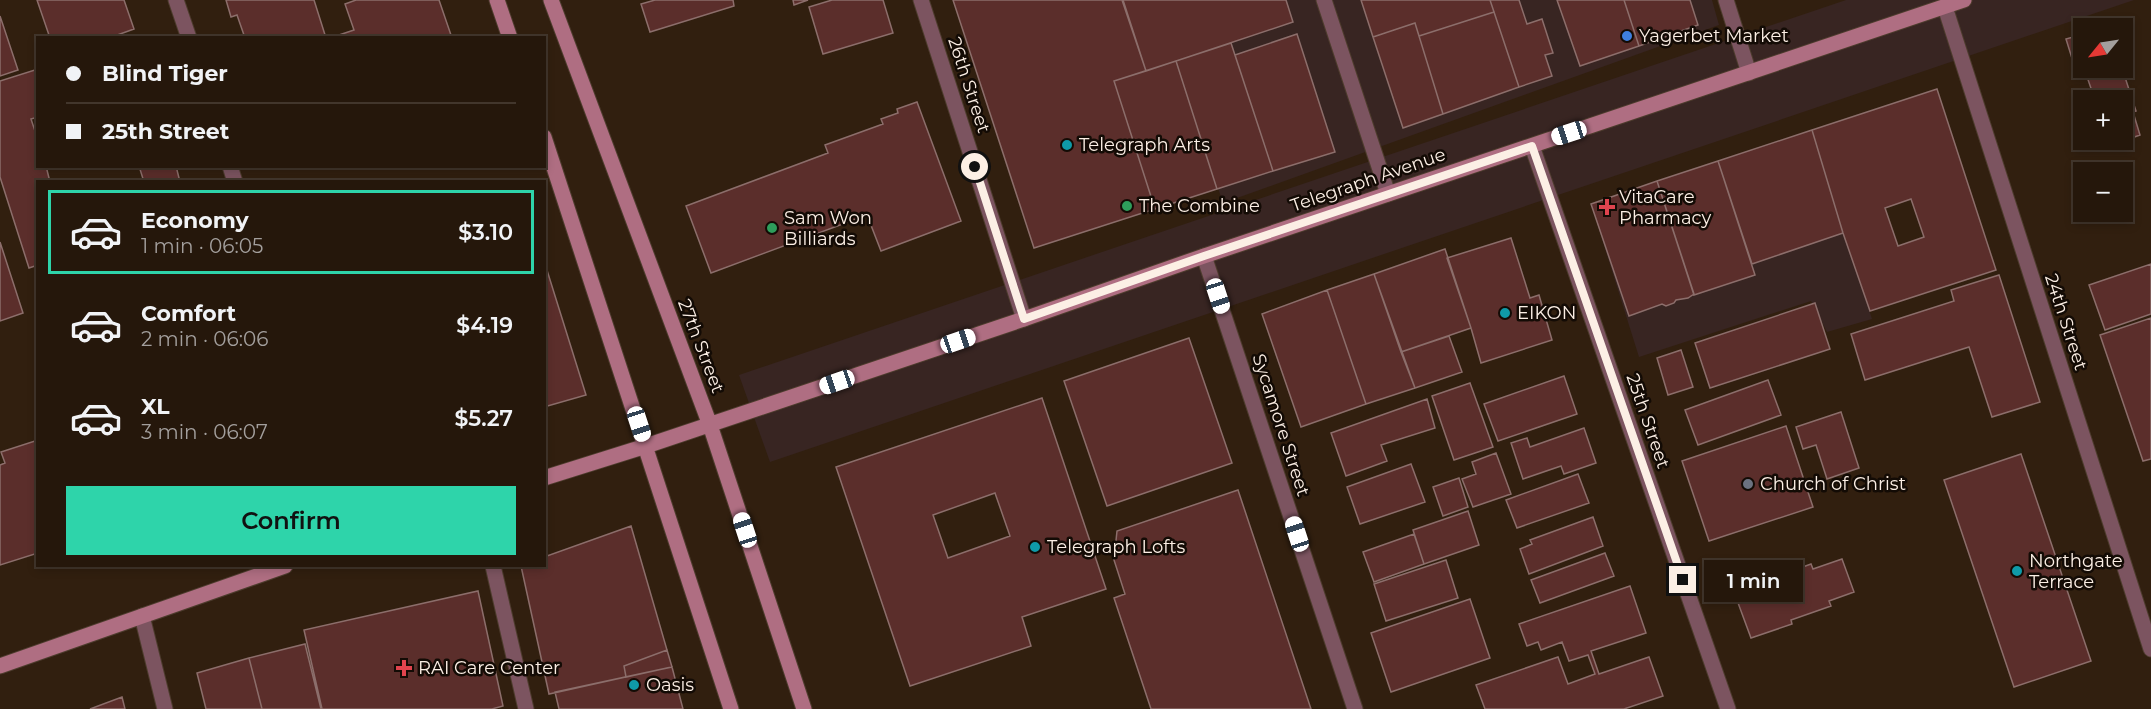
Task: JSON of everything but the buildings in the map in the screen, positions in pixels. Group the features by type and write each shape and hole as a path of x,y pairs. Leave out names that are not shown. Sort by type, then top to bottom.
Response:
{"main road":[{"path":"497,0 509,36"},
{"name":"27th Street","path":"551,0 710,425 804,709"},
{"name":"Telegraph Avenue","path":"546,477 710,425 1964,0"},
{"path":"546,143 731,709"},
{"path":"0,666 282,567"}],"street":[{"path":"176,0 188,36"},
{"name":"26th Street","path":"921,0 1024,319"},
{"path":"1324,0 1388,194"},
{"path":"1726,0 1749,73"},
{"name":"24th Street","path":"1945,7 2151,649"},
{"name":"25th Street","path":"1532,146 1728,709"},
{"name":"Sycamore Street","path":"1204,256 1355,709"},
{"path":"493,567 526,709"},
{"path":"142,616 165,709"}],"shaded area":[{"path":"1122,0 1712,0 1719,25 1223,203 1176,62 1146,71"},
{"path":"1846,0 2134,0 2081,18 2073,18 2073,21 770,462 739,375"},
{"path":"1812,130 1872,319 1827,332 1811,301 1639,357 1591,204"}],"place":[{"name":"Yagerbet Market","path":"1627,36"},
{"name":"Telegraph Arts","path":"1067,145"},
{"name":"The Combine","path":"1127,206"},
{"name":"VitaCare Pharmacy","path":"1607,207"},
{"name":"Sam Won Billiards","path":"772,228"},
{"name":"EIKON","path":"1505,313"},
{"name":"Church of Christ","path":"1748,484"},
{"name":"Telegraph Lofts","path":"1035,547"},
{"name":"Northgate Terrace","path":"2017,571"},
{"name":"RAI Care Center","path":"404,668"},
{"name":"Oasis","path":"634,685"}],"route":[{"path":"975,167 1024,319 1532,146 1683,580"}]}
